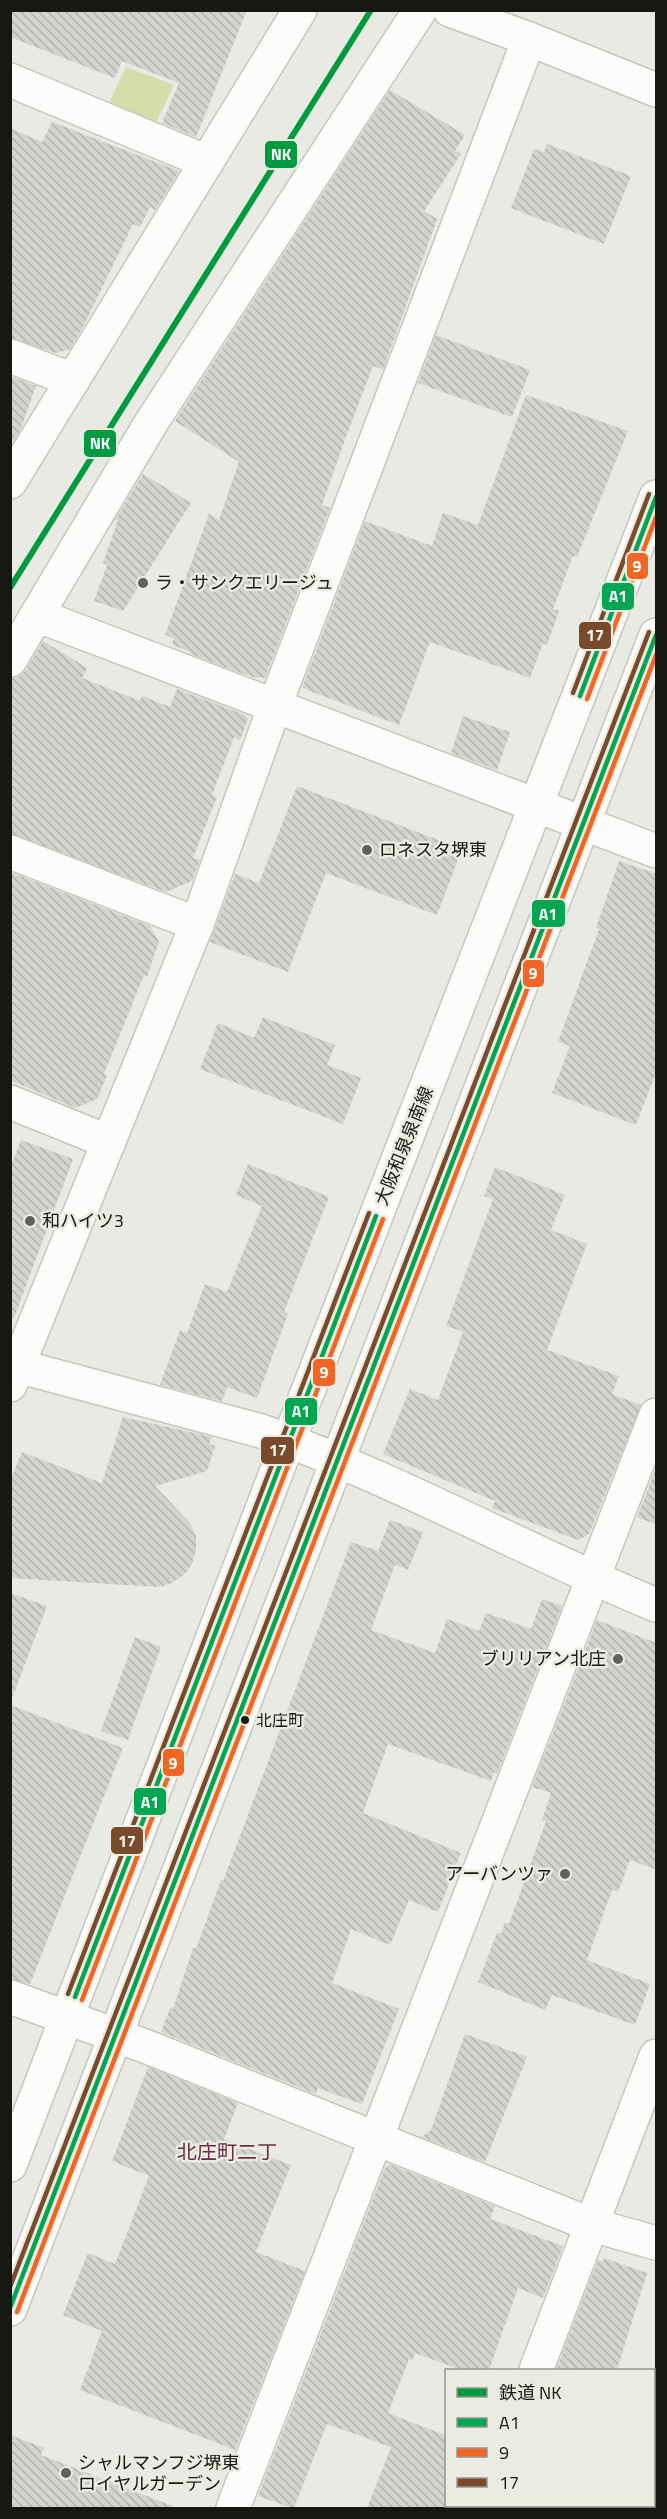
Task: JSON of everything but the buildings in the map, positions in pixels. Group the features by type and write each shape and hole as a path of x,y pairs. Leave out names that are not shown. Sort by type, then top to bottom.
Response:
{"street":[{"path":"10,482 300,10"},
{"path":"10,660 39,616 152,423 420,10"},
{"path":"450,10 657,90"},
{"path":"529,39 275,705 197,924 13,1371 261,1431 288,1440 338,1460 594,1579 657,1605"},
{"path":"10,80 207,162"},
{"path":"10,357 73,380"},
{"name":"大阪和泉泉南線","path":"10,2164 68,2018 288,1440 657,497"},
{"path":"39,616 657,851"},
{"path":"10,2309 118,2037 657,635"},
{"path":"10,852 197,924"},
{"path":"10,1102 109,1142"},
{"path":"233,2508 657,1415"},
{"path":"10,1997 118,2037 592,2225 657,2243"},
{"path":"536,2369 657,2056"}],"green space":[{"path":"126,67 174,85 156,123 109,103"}],"rail line":[{"name":"NK","path":"10,588 371,10"}],"transit line":[{"name":"17","path":"573,693 649,494"},
{"name":"A1","path":"580,696 656,497"},
{"name":"9","path":"587,699 656,517"},
{"name":"17","path":"10,2287 649,632"},
{"name":"A1","path":"10,2308 656,635"},
{"name":"9","path":"17,2312 656,655"},
{"name":"17","path":"68,1994 369,1213"},
{"name":"A1","path":"75,1997 376,1216"},
{"name":"9","path":"82,2000 383,1219"}],"place":[{"name":"ラ・サンクエリージュ","path":"143,583"},
{"name":"ロネスタ堺東","path":"367,850"},
{"name":"和ハイツ3","path":"30,1221"},
{"name":"ブリリアン北庄","path":"618,1659"},
{"name":"北庄町","path":"245,1720"},
{"name":"アーバンツァ","path":"565,1874"},
{"name":"シャルマンフジ堺東 ロイヤルガーデン","path":"66,2473"}],"district":[{"name":"北庄町二丁","path":"227,2152"}]}
